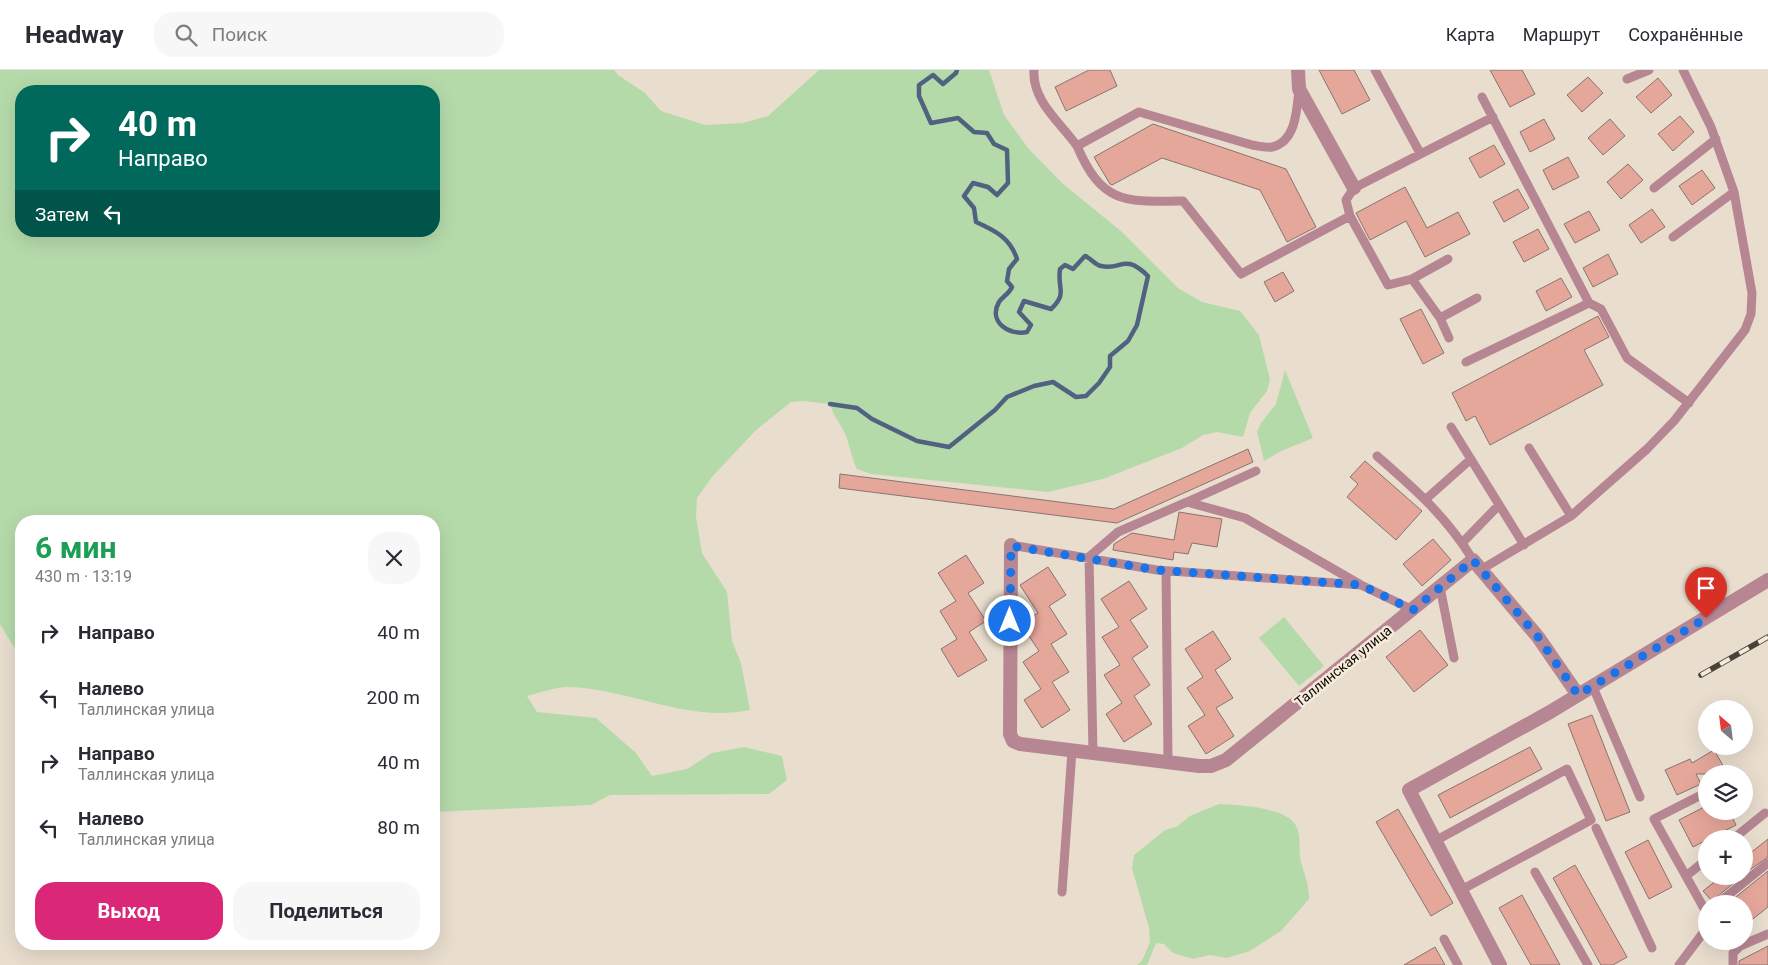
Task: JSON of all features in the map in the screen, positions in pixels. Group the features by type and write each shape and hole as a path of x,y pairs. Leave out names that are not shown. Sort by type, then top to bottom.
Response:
{"street":[{"path":"1298,70 1299,89 1354,188"},
{"name":"Таллинская улица","path":"1011,546 1010,734 1013,740 1020,744 1072,751 1211,766 1226,760 1440,587 1478,565"},
{"path":"1478,565 1538,637 1578,695"},
{"path":"1500,965 1408,790 1593,687 1768,580"}],"lane":[{"path":"1034,70 1033,83 1041,101 1077,146 1087,168 1103,188 1115,197 1183,201 1241,274 1350,216"},
{"path":"1375,70 1420,153"},
{"path":"1627,79 1649,70"},
{"path":"1377,456 1426,498 1478,565 1524,545 1571,516 1647,448 1689,403 1745,330 1751,314 1752,293 1734,192 1716,139 1683,70"},
{"path":"1077,146 1139,112 1252,145 1271,147 1283,142 1292,130 1299,89"},
{"path":"1482,98 1589,303 1601,309 1627,358 1689,403"},
{"path":"1448,259 1412,279 1388,285 1350,216 1346,200 1354,188 1492,117"},
{"path":"1654,188 1716,139"},
{"path":"1673,237 1734,192"},
{"path":"1412,279 1440,318 1449,338"},
{"path":"1440,318 1477,298"},
{"path":"1466,362 1589,303"},
{"path":"1451,427 1524,545"},
{"path":"1528,448 1571,516"},
{"path":"1426,498 1471,459"},
{"path":"1089,557 1118,532 1256,471"},
{"path":"1187,502 1245,518 1361,585 1413,610"},
{"path":"1462,543 1499,505"},
{"path":"1011,546 1089,557 1166,571 1361,585"},
{"path":"1089,557 1093,753"},
{"path":"1166,571 1168,761"},
{"path":"1440,587 1454,658"},
{"path":"1593,687 1640,797"},
{"path":"1062,892 1072,751"},
{"path":"1435,841 1567,769 1652,948"},
{"path":"1698,797 1654,819 1698,898"},
{"path":"1744,830 1765,813"},
{"path":"1464,896 1594,825"},
{"path":"1729,895 1768,864"},
{"path":"1686,876 1698,866"},
{"path":"1535,872 1588,965"},
{"path":"1733,965 1733,953 1740,946 1768,934"},
{"path":"1444,938 1458,965"},
{"path":"1679,965 1698,940"}],"green space":[{"path":"0,70 614,70 618,75 645,93 661,111 705,125 743,123 768,116 819,70 989,70 1004,115 1028,148 1062,183 1122,232 1178,288 1202,302 1240,311 1259,335 1270,379 1267,391 1250,413 1243,437 1217,432 1203,435 1182,448 1103,479 1048,492 871,474 857,469 845,434 830,404 803,401 791,402 755,431 712,477 697,498 696,516 702,553 727,592 732,641 741,663 750,710 727,713 704,712 682,709 614,693 568,687 527,696 537,712 596,718 636,753 652,776 687,769 712,753 744,747 782,756 787,780 769,794 610,795 591,805 440,812 440,515 15,515 15,649 0,624"},
{"path":"1285,370 1313,438 1279,452 1264,461 1257,432 1261,423 1276,404"},
{"path":"1284,617 1324,666 1299,686 1259,638"},
{"path":"1219,804 1271,810 1289,818 1295,824 1299,838 1300,858 1308,884 1309,899 1281,931 1250,951 1227,958 1210,955 1193,959 1173,953 1164,944 1156,943 1147,965 1137,965 1142,961 1150,942 1149,928 1132,868 1134,855 1165,830 1176,827 1190,816"}],"building":[{"path":"1089,70 1110,70 1117,86 1066,111 1055,87"},
{"path":"1319,70 1354,70 1370,100 1342,114"},
{"path":"1490,70 1522,70 1535,94 1510,107"},
{"path":"1588,77 1603,93 1582,112 1567,95"},
{"path":"1658,78 1672,95 1651,113 1636,97"},
{"path":"1680,116 1694,132 1673,151 1658,134"},
{"path":"1544,119 1555,139 1530,152 1520,132"},
{"path":"1610,119 1625,136 1603,155 1588,138"},
{"path":"1153,124 1286,169 1316,227 1287,242 1260,190 1162,158 1112,185 1110,184 1094,157"},
{"path":"1494,145 1505,164 1480,178 1469,158"},
{"path":"1568,157 1579,177 1553,190 1543,170"},
{"path":"1628,164 1643,180 1621,199 1607,182"},
{"path":"1702,170 1715,188 1692,205 1679,186"},
{"path":"1405,187 1427,228 1458,212 1470,234 1425,257 1406,221 1370,240 1356,213"},
{"path":"1518,189 1529,208 1504,222 1493,202"},
{"path":"1652,209 1665,227 1641,243 1629,225"},
{"path":"1589,211 1600,230 1575,243 1564,224"},
{"path":"1538,229 1549,249 1524,262 1513,242"},
{"path":"1608,254 1618,274 1593,287 1583,268"},
{"path":"1283,272 1294,291 1275,302 1264,282"},
{"path":"1561,278 1572,297 1546,311 1536,291"},
{"path":"1421,309 1444,353 1423,364 1400,319"},
{"path":"1598,316 1609,337 1584,350 1603,385 1490,445 1475,416 1466,421 1452,393"},
{"path":"1248,449 1253,462 1117,523 839,488 840,474 1114,509"},
{"path":"1365,461 1422,511 1396,540 1347,497 1358,484 1350,477"},
{"path":"1179,512 1222,519 1217,547 1192,543 1188,554 1174,552 1173,560 1113,550 1114,544 1132,533 1174,540"},
{"path":"1433,539 1451,560 1422,586 1403,564"},
{"path":"966,555 984,583 968,593 986,621 969,632 987,660 958,677 941,649 957,639 940,611 956,601 938,573"},
{"path":"1048,567 1066,595 1049,606 1067,634 1051,644 1069,672 1052,682 1070,710 1042,728 1024,700 1041,689 1023,662 1039,651 1021,624 1038,613 1020,585"},
{"path":"1129,581 1147,609 1130,620 1148,647 1132,658 1150,685 1134,696 1152,724 1124,742 1106,714 1122,703 1104,675 1120,665 1102,637 1119,627 1101,599"},
{"path":"1420,630 1448,665 1414,692 1386,657"},
{"path":"1213,631 1231,659 1215,670 1233,698 1216,708 1234,736 1206,754 1188,726 1205,715 1187,688 1203,677 1185,649"},
{"path":"1592,715 1630,812 1606,821 1568,724"},
{"path":"1530,747 1542,769 1450,818 1438,795"},
{"path":"1706,755 1717,755 1723,765 1698,765 1698,774 1696,774 1698,785 1677,795 1665,770 1690,759 1692,763"},
{"path":"1398,809 1453,903 1431,916 1376,822"},
{"path":"1698,810 1698,820 1734,820 1736,825 1726,830 1698,830 1698,844 1693,847 1679,820"},
{"path":"1768,839 1768,857 1753,868 1753,851"},
{"path":"1648,840 1672,887 1649,899 1625,852"},
{"path":"1575,865 1627,957 1613,965 1601,965 1553,878"},
{"path":"1768,871 1768,907 1753,919 1753,895 1738,895 1753,885"},
{"path":"1711,885 1731,885 1719,895 1707,895 1703,891"},
{"path":"1522,895 1560,965 1531,965 1499,908"},
{"path":"1768,946 1768,965 1739,965 1739,961"},
{"path":"1435,947 1445,965 1404,965"}],"waterway":[{"path":"830,404 857,408 872,419 917,441 949,447 995,410 1007,397 1034,386 1053,382 1076,397 1086,396 1099,383 1110,367 1110,356 1128,341 1137,325 1148,276 1133,265 1101,266 1085,256 1073,269 1065,265 1060,269 1061,295 1051,309 1024,301 1019,312 1031,325 1027,332 1013,332 1002,326 998,321 996,309 999,302 1012,287 1007,281 1009,269 1017,259 1006,240 976,222 974,208 964,196 973,183 988,187 997,195 1008,183 1007,150 994,144 987,133 974,132 958,118 931,123 919,96 919,85 933,75 943,84 957,70"}],"railway":[{"path":"1701,675 1768,637"}],"route":[{"path":"1010,621 1011,546 1089,557 1157,570 1361,585 1413,610 1473,560 1538,637 1578,695 1706,618"}]}
